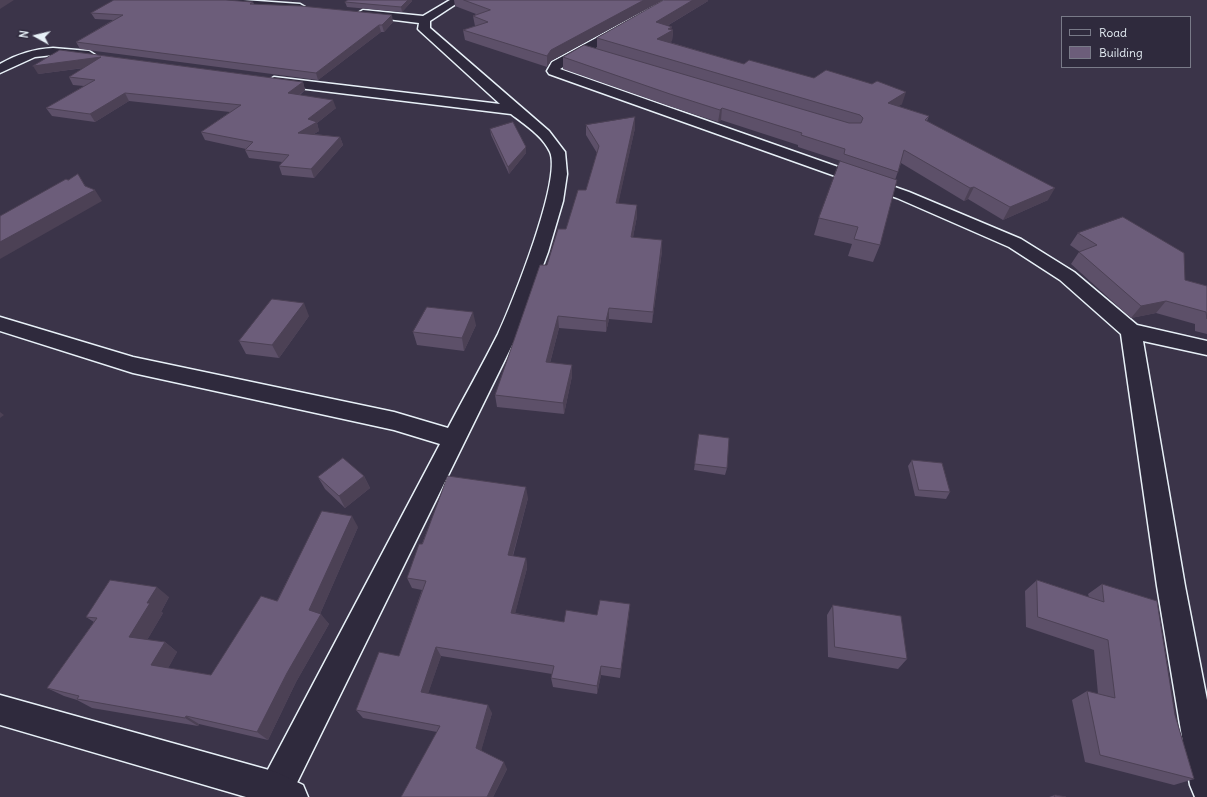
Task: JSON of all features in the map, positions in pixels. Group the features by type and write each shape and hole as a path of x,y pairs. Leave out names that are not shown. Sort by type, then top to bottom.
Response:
{"street":[{"path":"195,0 311,8"},
{"path":"350,12 425,20 457,0"},
{"path":"674,0 590,52 556,65 553,71 903,195 1015,243 1067,276 1131,331 1207,348"},
{"path":"0,710 283,793 454,438 508,333 539,252 555,201 558,174 558,152 544,134 424,29 425,20"},
{"path":"0,69 22,56 42,51 57,51 103,57"},
{"path":"264,80 515,110"},
{"path":"0,324 133,365 394,421 454,438"},
{"path":"1131,331 1171,586 1207,785"}],"building":[{"path":"114,0 226,0 253,2 250,4 301,6 392,15 382,25 379,25 316,73 76,42 123,15 91,13"},
{"path":"348,0 408,0 401,7 345,2"},
{"path":"464,0 644,0 551,50 547,56 463,30 488,22 473,16 490,10"},
{"path":"664,0 693,0 656,22 672,27 668,29 673,30 657,39 744,64 749,60 814,78 826,70 872,84 877,81 906,92 888,103 929,116 925,120 1055,188 1010,207 974,187 970,188 904,150 898,172 844,154 845,149 801,135 802,133 722,108 720,110 563,57 584,45 849,123 861,123 863,118 860,115 597,38"},
{"path":"60,50 303,82 288,93 333,100 308,119 317,122 298,133 340,137 311,169 279,166 289,155 245,150 253,142 201,132 241,105 125,93 90,114 46,108 95,80 69,77 101,57 33,66"},
{"path":"635,117 616,203 637,205 631,237 662,240 653,312 609,308 606,321 558,316 546,362 572,365 563,403 495,395 540,265 547,265 558,229 566,229 578,190 586,190 599,146 586,125"},
{"path":"513,122 526,147 508,167 490,129"},
{"path":"840,161 897,180 880,245 854,239 858,227 819,218"},
{"path":"78,174 85,186 95,190 0,242 0,216 66,179 68,180"},
{"path":"1123,217 1184,253 1185,280 1207,286 1207,319 1206,312 1166,301 1141,306 1079,252 1097,245 1078,233"},
{"path":"272,299 304,303 272,345 239,341"},
{"path":"427,307 473,312 462,338 413,332"},
{"path":"699,434 729,438 727,468 695,464"},
{"path":"343,458 364,476 339,496 318,477"},
{"path":"912,460 942,463 950,492 919,490"},
{"path":"448,476 526,487 508,555 526,558 511,613 564,622 566,610 597,615 600,600 630,604 621,669 601,666 597,686 551,678 554,666 436,647 421,692 488,705 476,748 504,762 487,797 401,797 440,726 356,710 379,652 399,656 426,581 407,578 419,544 422,544"},
{"path":"322,511 352,516 309,610 321,614 287,673 257,732 186,716 185,718 77,699 79,696 47,688 97,618 86,617 110,580 157,587 147,603 150,603 129,637 165,642 151,665 211,675 261,596 277,601"},
{"path":"1037,580 1104,602 1102,584 1157,601 1175,715 1194,779 1100,755 1087,691 1115,698 1108,640 1038,617"},
{"path":"833,605 901,616 907,659 835,647"},
{"path":"1055,795 1066,797 1055,797"}]}
